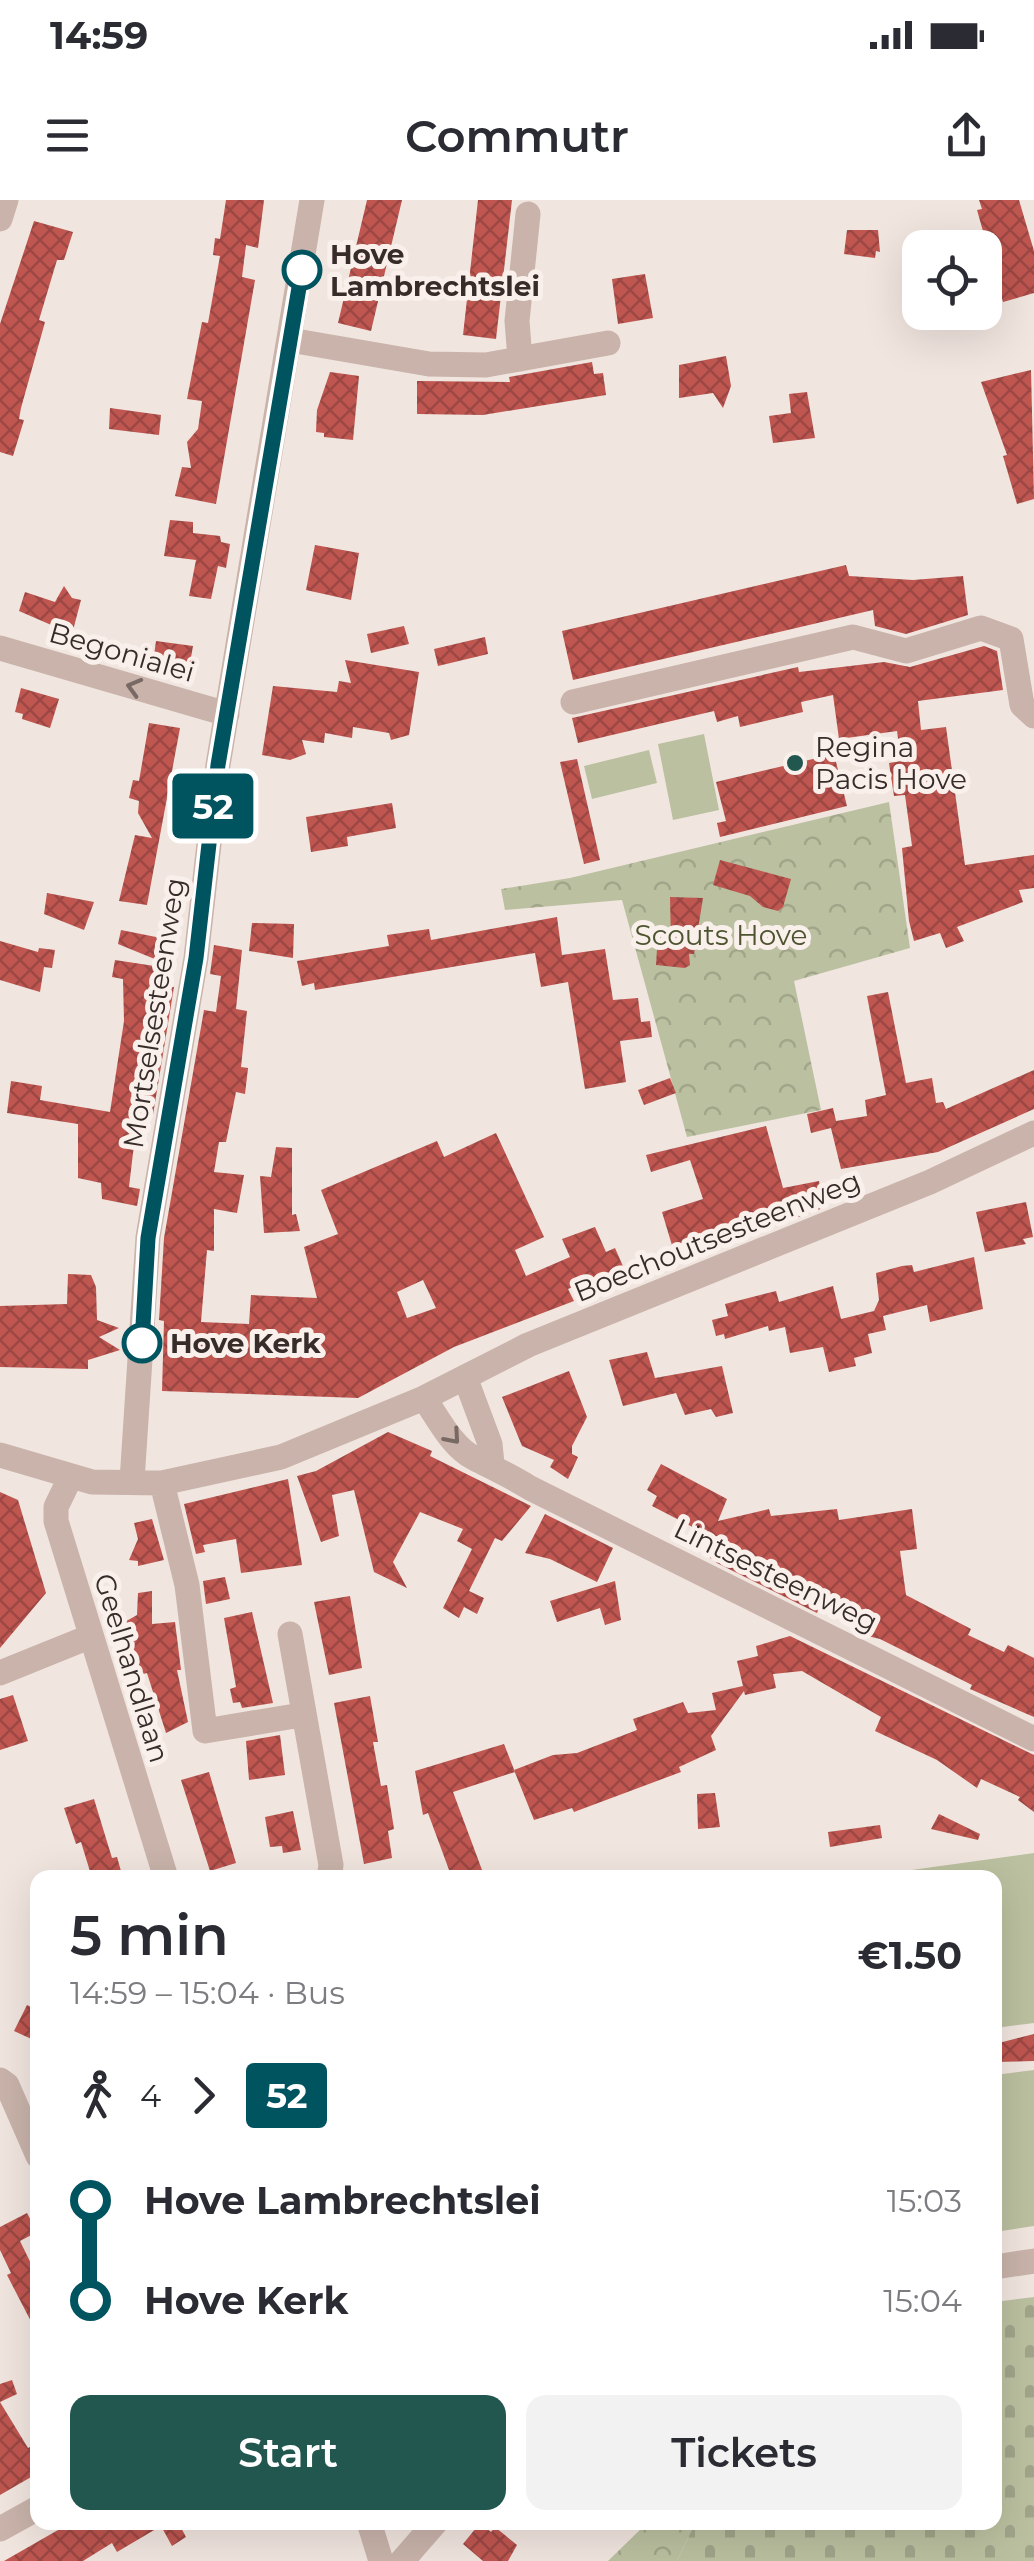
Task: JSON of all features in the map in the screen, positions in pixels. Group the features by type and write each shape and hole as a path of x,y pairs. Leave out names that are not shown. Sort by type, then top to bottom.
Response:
{"street":[{"path":"0,220 6,200"},
{"name":"Mortselsesteenweg","path":"132,1482 148,1238 196,958 228,714 312,200"},
{"path":"520,359 517,321 528,214"},
{"path":"290,340 430,364 486,365 608,343"},
{"path":"573,702 853,637 906,652 981,628 1012,638 1022,706 1034,716"},
{"name":"Begonialei","path":"0,648 228,714"},
{"name":"Boechoutsesteenweg","path":"0,1456 70,1478 162,1483 281,1457 424,1398 528,1345 930,1182 1034,1133"},
{"path":"465,1377 490,1444 492,1464"},
{"name":"Lintsesteenweg","path":"424,1398 472,1458 492,1464 530,1488 1034,1739"},
{"name":"Geelhandlaan","path":"70,1478 56,1507 56,1521 163,1870"},
{"path":"162,1483 187,1585 206,1731 301,1715"},
{"path":"290,1634 331,1870"},
{"path":"0,1673 89,1637"},
{"path":"0,2080 7,2086 30,2138"},
{"path":"1002,2266 1034,2262"},
{"path":"0,2529 30,2512"},
{"path":"371,2530 381,2561"},
{"path":"402,2561 429,2530"}],"green space":[{"path":"704,734 719,810 673,820 658,744"},
{"path":"649,750 657,783 592,799 584,766"},
{"name":"Scouts Hove","path":"889,802 910,948 794,981 821,1110 687,1137 622,900 505,910 501,889 570,878"},
{"path":"1034,1853 1034,2023 1002,2027 1002,1870 911,1870"},
{"path":"1034,2070 1034,2226 1002,2231 1002,2074"},
{"path":"1034,2297 1034,2561 677,2561 692,2530 1002,2530 1002,2301"},
{"path":"640,2530 692,2530 677,2561 608,2561"}],"building":[{"path":"226,200 264,200 258,248 246,245 242,277 255,280 216,504 175,496 182,467 191,468 187,442 198,429 202,401 187,399 202,322 208,323 220,256 213,255 215,238 220,239"},
{"path":"367,200 402,200 371,331 338,323"},
{"path":"478,200 512,200 496,339 463,335"},
{"path":"979,200 1019,200 1034,251 1034,293 1003,302 1002,230 983,230 977,210 982,209"},
{"path":"34,221 73,232 64,260 57,260 39,320 45,322 21,408 19,419 24,420 13,456 0,452 0,324"},
{"path":"847,230 878,230 880,252 876,251 875,258 844,254"},
{"path":"645,274 653,318 618,324 612,279"},
{"path":"726,356 731,386 723,408 713,393 679,398 679,365"},
{"path":"592,362 594,374 603,373 606,395 483,415 417,414 417,381 510,382 509,377"},
{"path":"1031,370 1034,499 1017,504 1003,456 1007,455 981,382"},
{"path":"330,372 359,376 353,440 324,437 324,433 316,432 317,410"},
{"path":"807,392 815,438 773,443 769,416 791,413 789,394"},
{"path":"110,408 161,415 159,435 109,429"},
{"path":"170,520 193,522 193,533 220,536 221,542 230,544 226,568 218,566 211,599 189,596 196,560 164,556"},
{"path":"315,545 359,553 351,600 306,590"},
{"path":"846,565 849,576 913,580 963,576 968,615 906,634 875,626 873,610 573,680 562,631"},
{"path":"64,586 72,598 81,600 72,634 19,611 25,592 55,602"},
{"path":"404,626 409,644 371,653 367,634"},
{"path":"485,637 488,654 438,666 434,649"},
{"path":"156,641 193,646 189,669 153,663"},
{"path":"984,646 997,651 1003,690 918,701 921,730 946,727 965,865 1034,855 1034,888 1019,890 1023,902 957,927 964,941 946,948 940,933 914,941 909,921 902,848 912,846 905,795 894,796 889,763 901,761 897,731 839,739 833,695 801,702 803,712 740,727 738,716 717,722 714,711 578,743 572,718 798,667 799,672 884,662 910,667"},
{"path":"345,660 419,672 409,735 391,740 389,733 353,727 352,738 325,733 324,743 302,740 306,754 290,760 262,755 273,686 337,692 339,681 351,683"},
{"path":"21,688 59,699 50,728 22,719 23,714 15,712"},
{"path":"149,723 180,728 147,905 119,901 135,835 152,838 138,813 139,801 129,798 133,780 139,781"},
{"path":"834,754 847,806 720,837 717,823 726,821 716,782"},
{"path":"577,759 600,860 584,864 560,762"},
{"path":"392,803 396,828 347,837 348,846 311,852 306,817"},
{"path":"720,860 791,879 783,907 778,911 763,907 750,896 713,885"},
{"path":"47,893 94,902 84,930 44,914"},
{"path":"670,897 703,898 694,954 689,954 690,965 685,968 656,965 657,949 671,943"},
{"path":"557,917 562,955 605,949 613,1000 638,998 641,1022 650,1021 652,1037 620,1041 626,1082 585,1089 568,982 541,987 535,953 315,990 314,983 302,986 297,961 389,946 387,935 429,929 431,940"},
{"path":"252,923 294,924 293,958 249,951"},
{"path":"121,930 166,939 162,962 118,944"},
{"path":"0,941 38,952 39,948 55,950 52,968 44,967 40,992 0,980"},
{"path":"214,945 242,950 236,1009 247,1011 241,1067 248,1068 245,1094 236,1092 226,1142 219,1142 214,1172 244,1175 237,1213 214,1209 214,1251 207,1250 201,1322 249,1324 251,1295 317,1298 304,1247 338,1234 321,1190 437,1141 444,1157 496,1133 544,1237 515,1250 526,1276 570,1257 562,1239 595,1227 606,1252 615,1248 629,1280 609,1286 603,1273 568,1289 574,1301 454,1347 358,1398 162,1391 164,1321 159,1320 164,1238 204,1010 216,1012 221,976 210,974","holes":["423,1280 436,1308 407,1318 397,1292"]},
{"path":"115,960 161,967 159,985 174,987 153,1115 140,1113 133,1153 129,1187 140,1189 137,1206 102,1199 101,1183 78,1178 78,1124 7,1113 11,1081 42,1086 40,1100 110,1112 124,1021 123,979 112,977"},
{"path":"888,992 906,1083 932,1078 936,1103 943,1102 946,1109 1034,1070 1034,1109 938,1152 841,1169 831,1128 811,1133 807,1114 833,1108 836,1121 867,1116 865,1100 886,1095 867,996"},
{"path":"670,1078 676,1093 644,1105 638,1090"},
{"path":"766,1126 783,1188 819,1181 823,1208 677,1262 662,1212 703,1199 690,1160 651,1172 646,1155"},
{"path":"276,1147 292,1148 292,1215 296,1214 300,1231 264,1233 260,1176 271,1177"},
{"path":"1026,1202 1033,1237 1023,1239 1026,1244 985,1252 976,1212"},
{"path":"974,1257 983,1309 930,1322 927,1305 883,1316 886,1330 868,1334 872,1353 854,1358 856,1366 829,1372 823,1347 790,1353 785,1327 769,1331 768,1326 725,1339 724,1334 716,1336 712,1320 728,1316 725,1304 776,1291 779,1302 833,1286 841,1319 874,1311 879,1300 876,1273 912,1265 914,1272"},
{"path":"68,1274 91,1275 96,1287 97,1320 119,1328 99,1337 120,1350 88,1360 88,1369 0,1367 0,1306 67,1304"},
{"path":"647,1352 655,1378 722,1366 733,1413 716,1417 711,1409 685,1415 676,1393 623,1406 609,1360"},
{"path":"569,1371 587,1417 572,1446 572,1454 578,1457 568,1479 550,1467 554,1460 522,1446 502,1397"},
{"path":"388,1432 432,1451 430,1456 531,1506 502,1541 495,1538 469,1591 484,1598 477,1614 464,1607 459,1618 443,1608 472,1549 457,1541 463,1529 420,1512 393,1562 407,1588 374,1572 354,1490 332,1495 339,1536 321,1542 297,1476 316,1471"},
{"path":"661,1464 727,1499 718,1521 769,1509 771,1516 837,1509 839,1520 912,1509 917,1549 900,1551 906,1595 971,1629 968,1635 1004,1652 1008,1645 1034,1658 1034,1717 970,1689 972,1685 880,1639 859,1634 869,1617 825,1595 817,1613 717,1563 705,1554 710,1536 652,1506 657,1496 647,1490"},
{"path":"288,1479 302,1565 241,1573 236,1539 203,1545 205,1552 196,1554 184,1504"},
{"path":"0,1492 18,1500 46,1593 0,1648"},
{"path":"545,1514 613,1548 597,1582 550,1559 525,1553"},
{"path":"152,1519 164,1560 138,1566 138,1561 129,1560 138,1539 134,1523"},
{"path":"225,1577 230,1599 206,1604 203,1581"},
{"path":"615,1581 621,1620 605,1625 600,1608 557,1622 550,1601"},
{"path":"152,1591 152,1624 175,1622 181,1670 177,1670 188,1722 166,1733 147,1673 128,1678 116,1627 137,1615 138,1593"},
{"path":"350,1596 362,1668 329,1675 314,1602"},
{"path":"252,1612 273,1703 242,1708 240,1702 233,1703 230,1689 236,1687 224,1618"},
{"path":"790,1636 1034,1755 1034,1812 1018,1800 1020,1797 981,1779 977,1788 937,1760 875,1731 881,1717 802,1671 773,1674 776,1688 745,1695 744,1691 711,1736 716,1750 679,1767 681,1772 574,1812 572,1808 534,1820 514,1770 553,1755 577,1753 637,1730 633,1719 683,1702 688,1713 716,1710 712,1693 743,1686 737,1661 758,1656 756,1646"},
{"path":"13,1695 28,1741 0,1750 0,1699"},
{"path":"370,1696 378,1742 373,1742 381,1786 387,1785 394,1829 388,1831 392,1858 364,1864 334,1703"},
{"path":"280,1735 285,1775 249,1780 246,1741"},
{"path":"504,1744 515,1772 453,1792 482,1870 449,1870 428,1813 423,1815 415,1771"},
{"path":"209,1772 236,1863 210,1870 181,1780"},
{"path":"715,1793 720,1827 698,1829 697,1794"},
{"path":"94,1799 112,1858 117,1857 121,1870 90,1870 64,1808"},
{"path":"293,1811 301,1850 283,1853 282,1846 270,1847 265,1817"},
{"path":"939,1814 980,1834 978,1840 931,1829"},
{"path":"880,1825 882,1838 830,1847 828,1832"},
{"path":"27,2005 30,2006 30,2038 14,2031"},
{"path":"1034,2034 1034,2061 1002,2062 1002,2042"},
{"path":"27,2213 30,2219 30,2236 20,2241 30,2262 30,2320 7,2275 11,2273 0,2250 0,2227"},
{"path":"12,2380 17,2394 0,2402 0,2384"},
{"path":"0,2402 30,2447 30,2478 0,2495"},
{"path":"58,2530 154,2530 117,2552 112,2543 83,2561 4,2561"},
{"path":"163,2530 182,2530 186,2537 172,2546"},
{"path":"474,2530 499,2530 517,2545 508,2561 483,2561 463,2544"}],"bus line":[{"name":"52","path":"142,1343 148,1238 196,958 218,765 302,270"}],"place":[{"name":"Hove Lambrechtslei","path":"302,270"},
{"name":"Regina Pacis Hove","path":"795,763"},
{"name":"Hove Kerk","path":"142,1343"}]}
